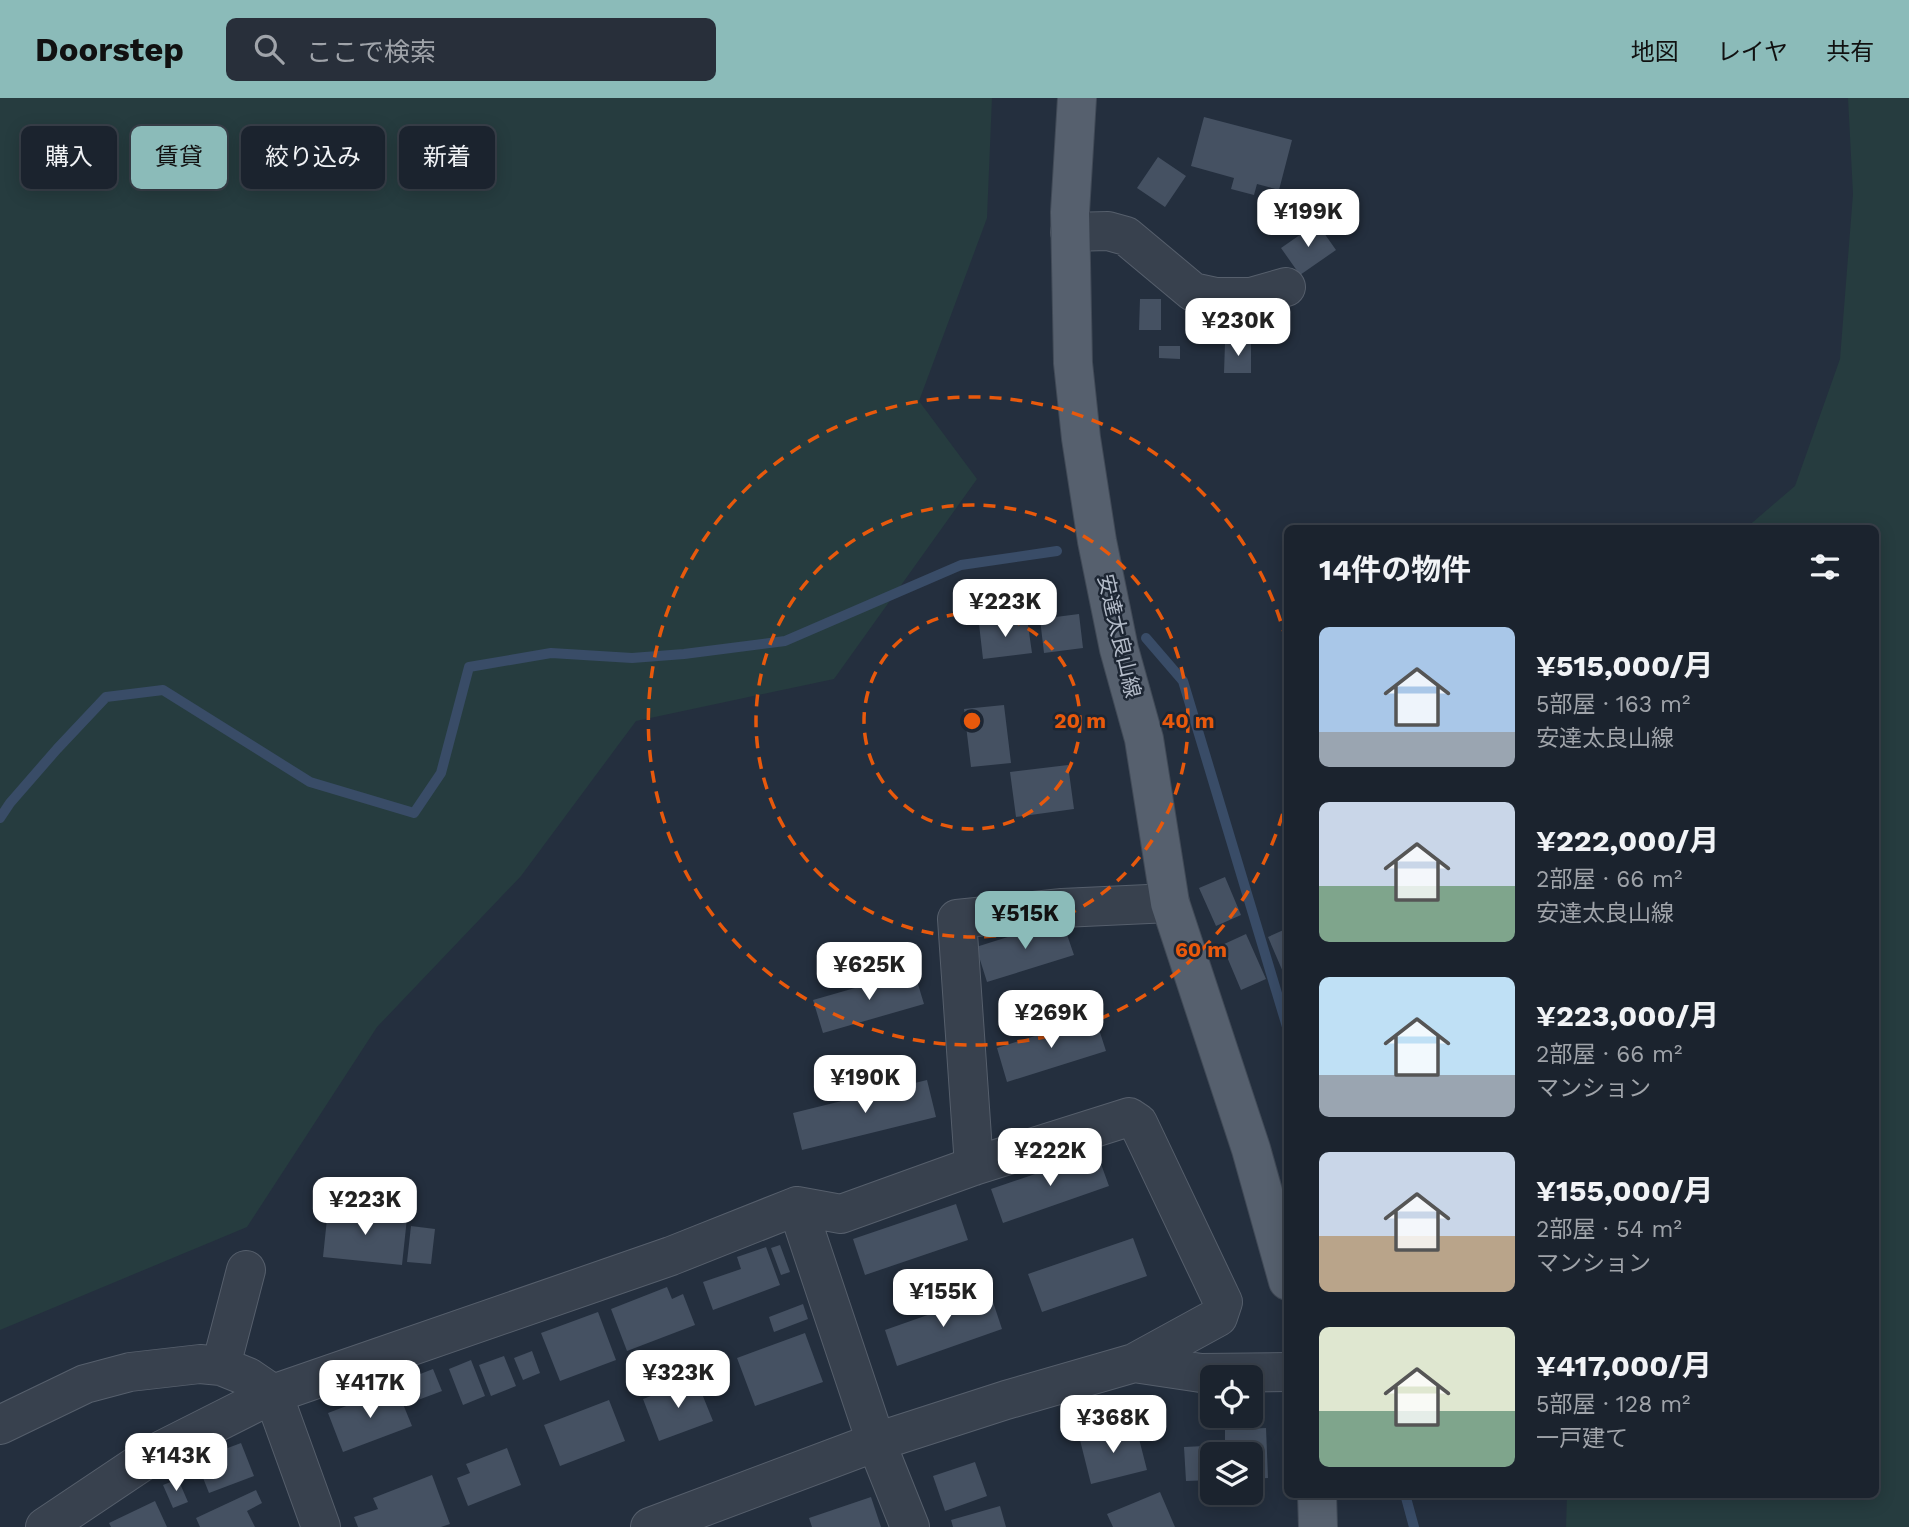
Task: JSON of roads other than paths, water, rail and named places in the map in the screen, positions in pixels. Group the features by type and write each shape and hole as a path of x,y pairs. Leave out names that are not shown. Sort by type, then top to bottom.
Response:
{"main road":[{"name":"安達太良山線","path":"1077,98 1070,232 1073,363 1097,541 1119,649 1144,739 1170,903 1251,1149 1284,1267"},
{"path":"1317,1498 1318,1527"}],"street":[{"path":"1070,232 1108,231 1126,236 1193,292 1216,298 1251,298 1286,287"},
{"path":"974,1166 957,919 1062,908 1170,903"},
{"path":"45,1527 154,1454 273,1394 671,1255 797,1206 841,1214 974,1166 1129,1117 1138,1123 1223,1302 1218,1317 1134,1363 876,1442 650,1527"},
{"path":"797,1206 876,1442 910,1527"},
{"path":"220,1366 246,1270"},
{"path":"1134,1363 1201,1373 1284,1372"},
{"path":"0,1425 85,1384 131,1372 201,1364 220,1366 248,1377 273,1394 321,1527"}],"waterway":[{"path":"0,818 57,749 106,697 163,690 310,782 414,813 441,773 469,667 551,653 632,658 785,641 961,565 1057,551"},
{"path":"1146,638 1183,681 1284,1017"},
{"path":"1406,1498 1414,1527"}]}
